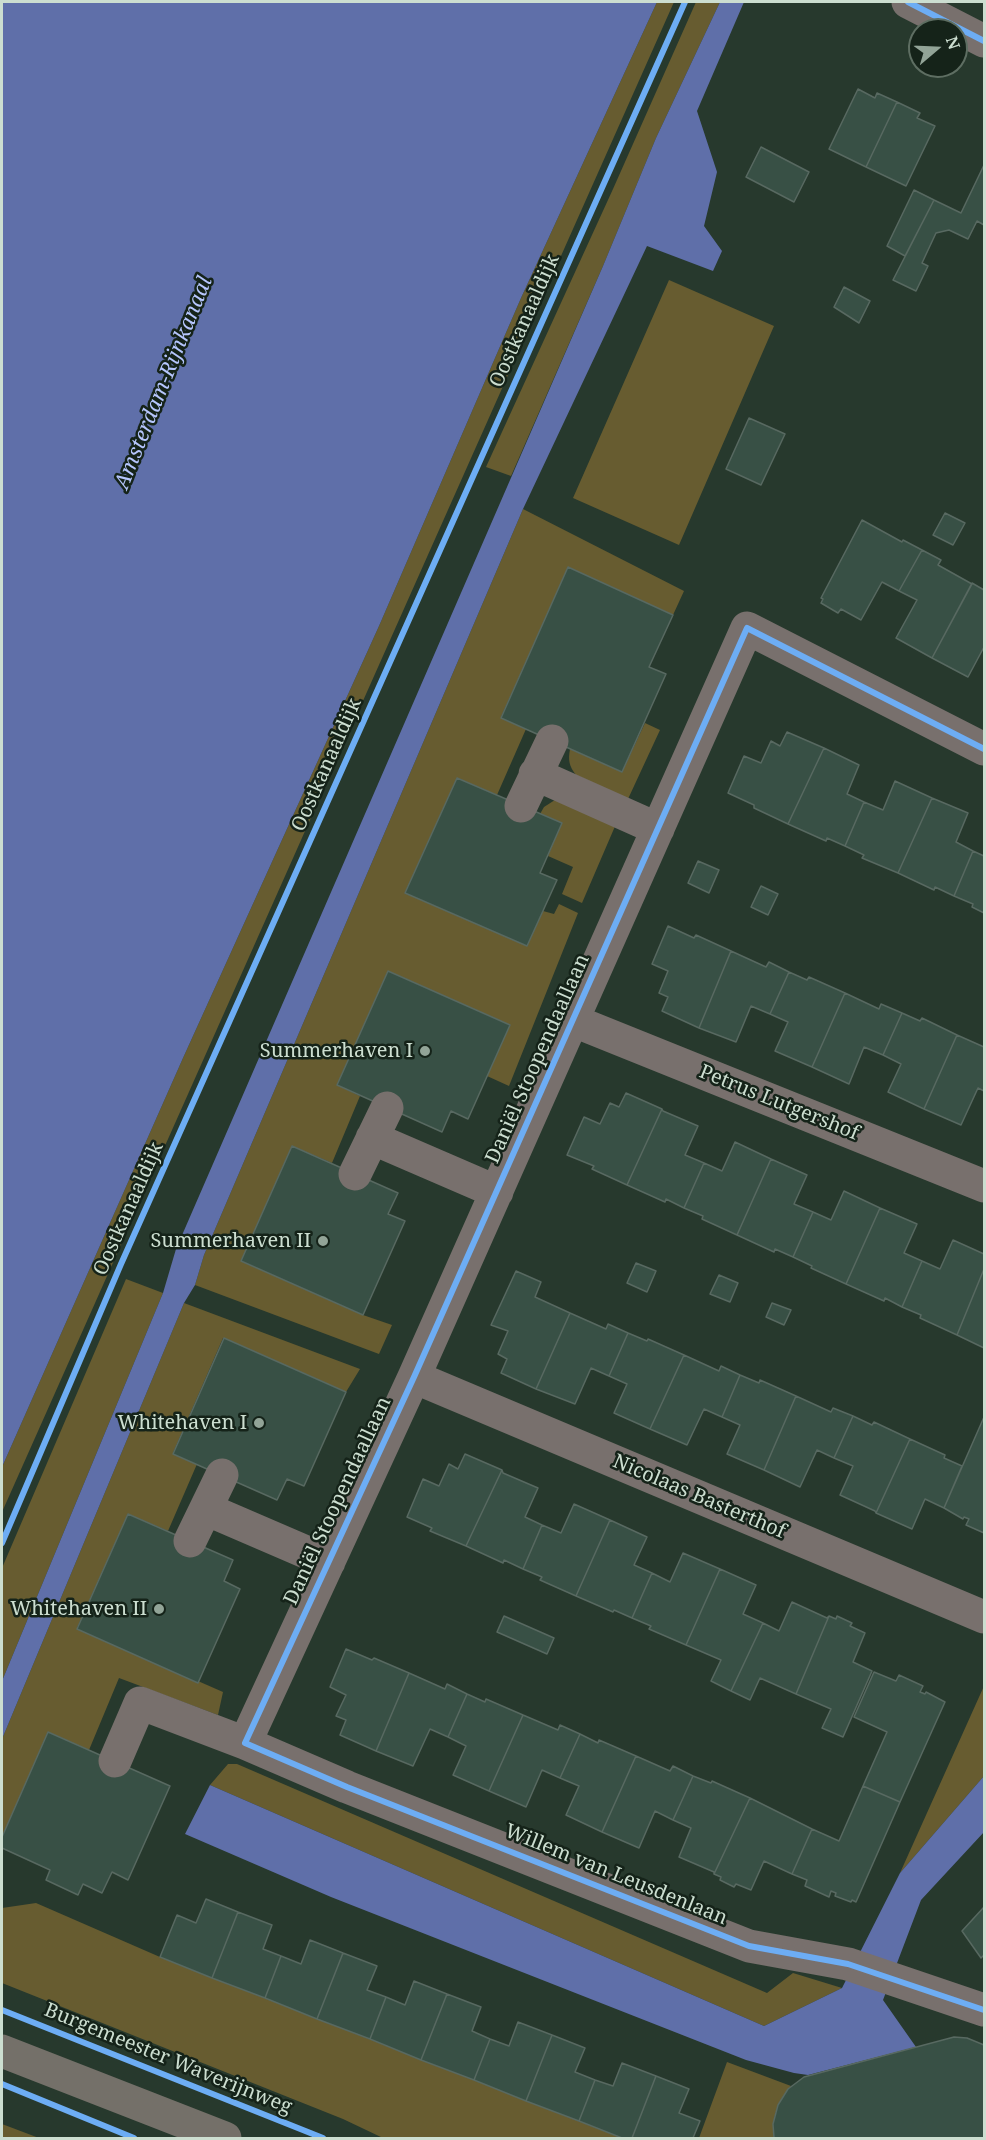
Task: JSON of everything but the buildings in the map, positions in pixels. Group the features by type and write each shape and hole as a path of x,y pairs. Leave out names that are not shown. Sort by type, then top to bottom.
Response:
{"main road":[{"path":"2,2050 225,2139"}],"street":[{"path":"908,2 984,41"},
{"name":"Daniël Stoopendaallaan","path":"245,1743 414,1377 747,628 984,749"},
{"path":"521,806 552,741"},
{"path":"535,774 658,829"},
{"name":"Petrus Lutgershof","path":"574,1021 984,1186"},
{"path":"355,1174 387,1108"},
{"path":"372,1138 497,1192"},
{"name":"Nicolaas Basterthof","path":"414,1377 984,1617"},
{"path":"190,1541 222,1475"},
{"path":"206,1509 329,1562"},
{"name":"Willem van Leusdenlaan","path":"115,1761 140,1703 749,1946 848,1964 984,2010"}],"shaded area":[{"path":"657,2 674,2 2,1512 2,1467 183,1058 379,626 521,298"},
{"path":"696,2 720,2 656,138 511,476 486,467 613,189"},
{"path":"669,280 774,326 679,545 573,498"},
{"path":"523,509 684,591 673,615 568,568 501,717 526,729 497,795 457,778 405,893 527,946 543,911 554,914 559,904 578,913 509,1086 487,1076 509,1025 388,971 337,1085 360,1096 332,1163 292,1146 241,1261 363,1315 392,1325 379,1354 195,1285 204,1255"},
{"path":"645,723 660,730 628,799 576,775 570,763 570,749 622,772"},
{"path":"558,798 616,824 582,903 562,894 573,867 548,856 561,823 540,814 544,807"},
{"path":"126,1279 163,1293 2,1681 2,1568"},
{"path":"184,1303 360,1369 346,1392 223,1338 173,1453 197,1464 168,1531 128,1514 77,1628 223,1692 218,1715 119,1678 89,1750 48,1732 2,1837 2,1739"},
{"path":"984,1686 984,1776 900,1873"},
{"path":"228,1764 237,1764 767,1993 793,1973 842,1988 764,2026 210,1785"},
{"path":"36,1903 160,1957 622,2138 383,2138 343,2119 2,1983 2,1908"},
{"path":"727,2062 791,2086 777,2110 774,2138 699,2138"},
{"path":"2,2124 39,2138 2,2138"}],"water":[{"name":"Amsterdam-Rijnkanaal","path":"2,2 657,2 521,298 379,626 183,1058 2,1467"},
{"path":"720,2 744,2 697,111 717,172 704,226 722,251 713,271 647,246 523,509 204,1255 195,1285 184,1303 2,1739 2,1681 163,1293 176,1249 603,266 656,138"},
{"path":"984,1776 984,1832 921,1900 883,2000 916,2047 808,2075 746,2060 331,1897 185,1834 210,1785 764,2026 842,1988 900,1873"}],"cycle path":[{"name":"Oostkanaaldijk","path":"2,1543 121,1264 685,2"},
{"path":"908,2 984,41"},
{"path":"984,749 747,628 414,1377 245,1743 347,1787 749,1946 848,1964 984,2010"},
{"name":"Burgemeester Waverijnweg","path":"2,2010 323,2138"},
{"path":"2,2084 134,2138"}],"place":[{"name":"Summerhaven I","path":"425,1051"},
{"name":"Summerhaven II","path":"323,1241"},
{"name":"Whitehaven I","path":"259,1423"},
{"name":"Whitehaven II","path":"159,1609"}]}
